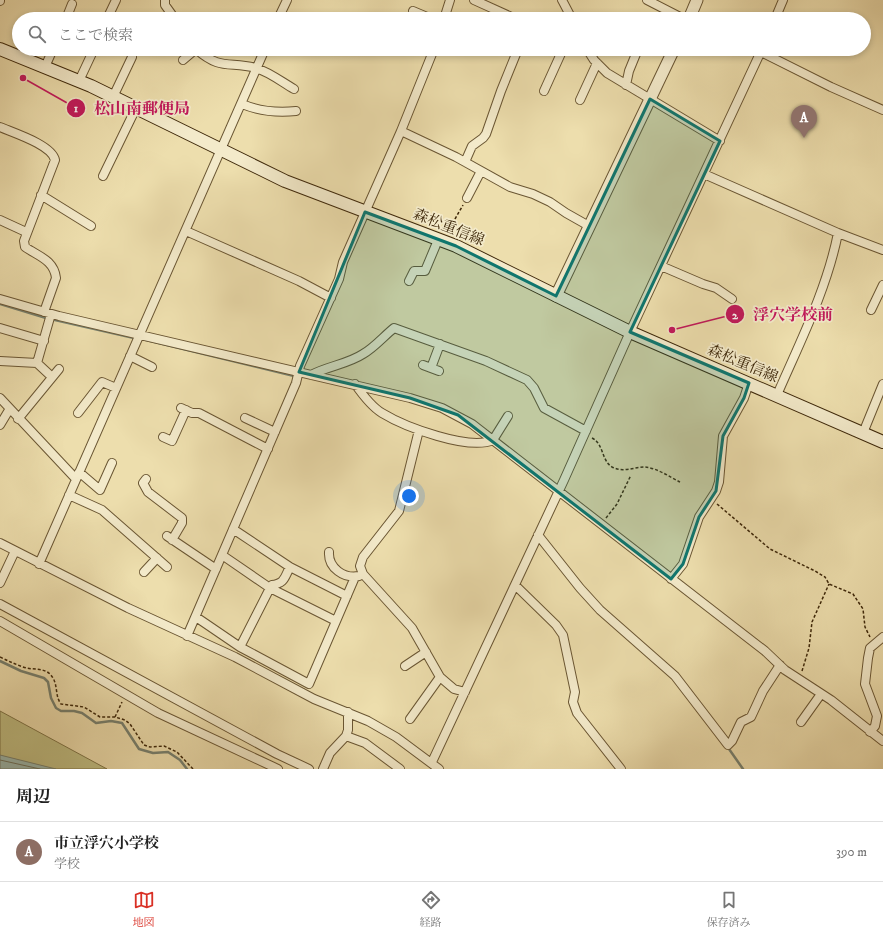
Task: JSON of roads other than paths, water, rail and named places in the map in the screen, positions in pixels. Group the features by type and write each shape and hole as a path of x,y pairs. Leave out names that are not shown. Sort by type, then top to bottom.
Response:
{"main road":[{"name":"森松重信線","path":"0,49 12,54"},
{"name":"森松重信線","path":"18,56 79,81 285,181 450,244 486,260 630,332 883,442"}],"street":[{"path":"110,12 116,0"},
{"path":"165,0 165,5 170,12"},
{"path":"281,12 287,0"},
{"path":"446,12 450,0"},
{"path":"474,0 501,12"},
{"path":"562,0 568,12"},
{"path":"647,0 670,12"},
{"path":"692,12 697,0"},
{"path":"778,12 783,0"},
{"path":"69,12 72,4"},
{"path":"45,67 50,56"},
{"path":"79,81 91,56"},
{"path":"183,60 188,56"},
{"path":"204,56 216,64 257,68 294,89"},
{"path":"40,564 77,476 222,151 262,56"},
{"path":"187,636 268,449 342,271 343,262 401,130 431,56"},
{"path":"465,162 472,146 486,134 515,56"},
{"path":"544,90 560,56"},
{"path":"592,56 607,73 720,141"},
{"path":"626,85 629,71 635,56"},
{"path":"556,296 671,56"},
{"path":"432,762 586,433 630,332 720,141 757,56"},
{"path":"772,56 831,87 883,110"},
{"path":"113,97 132,57"},
{"path":"580,100 597,63"},
{"path":"242,104 266,110 284,112 296,111"},
{"path":"103,176 136,108"},
{"path":"0,127 47,148 54,155 55,160 26,232 24,241 25,247 47,260 53,266 56,278 48,313 44,341 37,363"},
{"path":"401,130 465,162 510,187 533,194 550,202 589,226"},
{"path":"467,198 481,172"},
{"path":"704,174 883,250"},
{"path":"41,195 91,226"},
{"path":"0,220 26,232"},
{"path":"186,231 299,281 331,298"},
{"path":"777,395 824,284 834,252 838,232"},
{"path":"409,281 414,271 425,271 438,240"},
{"path":"661,266 716,288 732,299"},
{"path":"871,310 883,285"},
{"path":"0,299 48,313 355,384 442,408 472,424 765,651 780,665 883,741"},
{"path":"0,328 44,341"},
{"path":"311,374 326,367 365,354 394,328 486,361 527,380 531,383 544,408 586,433"},
{"path":"439,371 427,366 440,344"},
{"path":"130,356 152,367"},
{"path":"0,361 37,363 52,377"},
{"path":"18,419 59,369"},
{"path":"78,413 102,382 116,388"},
{"path":"671,579 683,564 694,528 712,499 719,482 723,436 744,398 749,383"},
{"path":"355,384 381,413 419,430 479,444 486,444 493,440 508,416"},
{"path":"864,433 883,384"},
{"path":"0,398 9,410 77,476 100,490 112,463"},
{"path":"163,437 172,441 184,409 220,420 268,449"},
{"path":"0,425 9,410"},
{"path":"245,418 275,432"},
{"path":"196,617 240,647 309,684 347,596 359,576 362,557 399,511 419,430"},
{"path":"146,479 143,483 148,492 182,518 182,523 169,538 216,570"},
{"path":"69,495 102,510 167,567"},
{"path":"233,529 290,567 347,596"},
{"path":"538,534 585,594 675,676 728,745 732,741 741,722 751,716 763,691 780,665"},
{"path":"0,543 187,636 235,657 314,699 368,721 396,737 432,762 439,769"},
{"path":"0,583 15,551"},
{"path":"329,552 328,557 335,569 340,573 359,576 412,628 440,677 454,689 465,692"},
{"path":"222,555 270,588 336,621"},
{"path":"144,572 157,558"},
{"path":"240,647 270,588 282,582 290,567"},
{"path":"515,584 563,634 575,692 573,702 577,713 621,769"},
{"path":"0,604 277,754 309,769"},
{"path":"0,621 126,695 191,730 278,769"},
{"path":"870,732 875,726 877,716 865,684 868,658 870,648 883,637"},
{"path":"405,666 426,652"},
{"path":"410,719 440,677"},
{"path":"801,722 821,694"},
{"path":"323,769 330,754 346,736 348,730 348,712"},
{"path":"346,736 365,743 396,768"}],"water":[{"path":"0,755 56,769 0,769"}],"waterway":[{"path":"0,304 46,318"},
{"path":"55,320 134,338"},
{"path":"142,339 294,376"},
{"path":"0,661 21,671 44,678 48,682 51,698 56,708 61,711 74,711 82,713 96,723 111,721 122,723 139,749 153,753 168,752 180,760 187,769"},
{"path":"729,749 743,769"}],"place":[{"name":"松山南郵便局","path":"23,78"},
{"name":"市立浮穴小学校","path":"804,138"},
{"name":"浮穴学校前","path":"672,330"}]}
